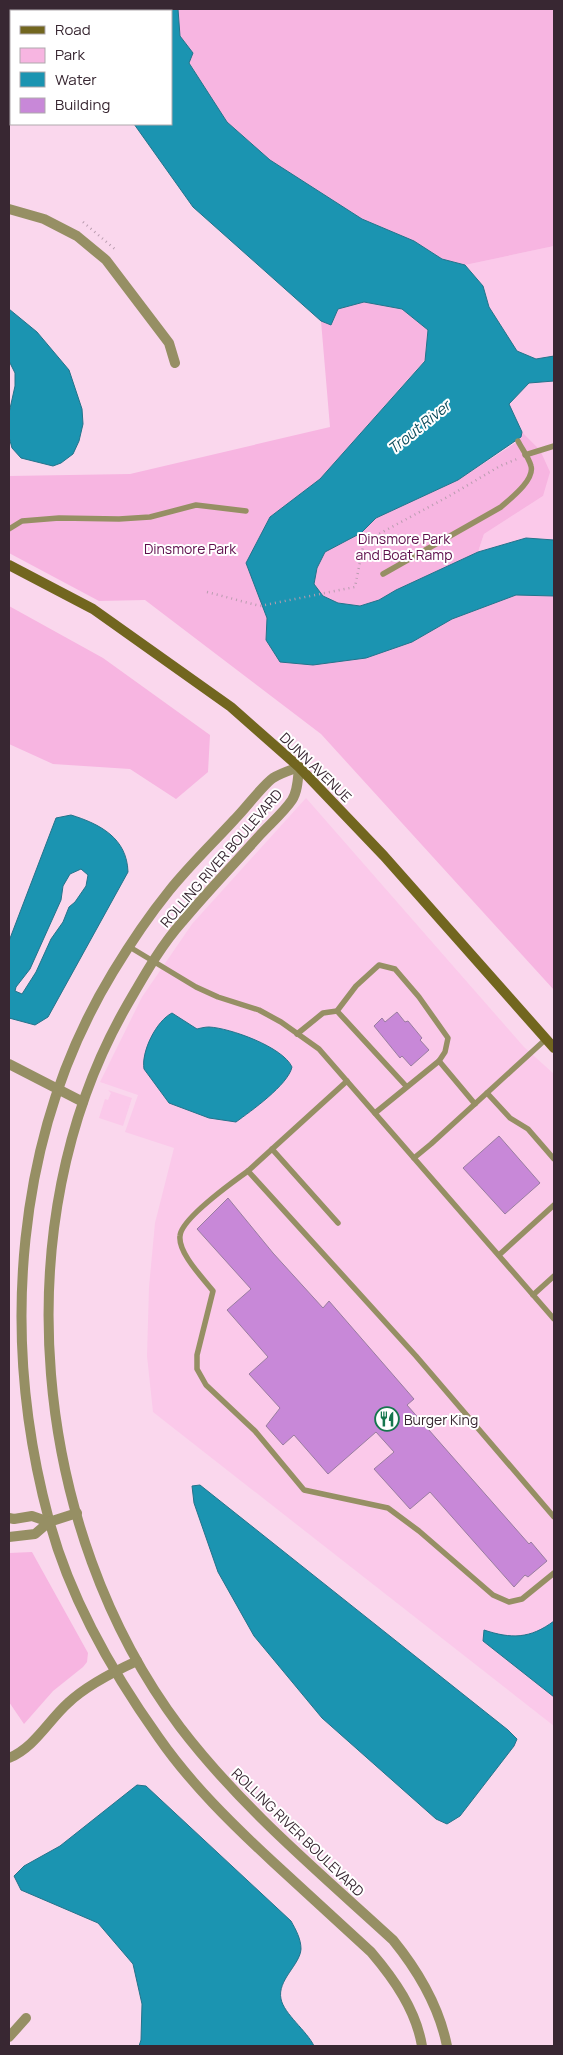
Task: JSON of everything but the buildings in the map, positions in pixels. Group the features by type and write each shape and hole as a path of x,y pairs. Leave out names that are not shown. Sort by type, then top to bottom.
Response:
{"main road":[{"name":"DUNN AVENUE","path":"9,565 93,609 231,707 299,767 384,856 554,1048"}],"street":[{"path":"9,209 44,219 69,232 106,260 169,343 175,363"},
{"name":"ROLLING RIVER BOULEVARD","path":"299,767 273,778 170,890 128,946 99,995 84,1026 57,1090 43,1139 23,1242 20,1319 23,1388 34,1456 49,1522 74,1589 92,1629 115,1671 160,1741 196,1785 235,1827 371,1952 390,1975 410,2006 422,2046"},
{"name":"ROLLING RIVER BOULEVARD","path":"299,767 295,797 180,924 152,961 114,1028 83,1102 66,1164 49,1273 48,1330 51,1383 59,1446 77,1513 97,1576 115,1618 137,1661 180,1726 214,1770 244,1802 393,1940 414,1966 433,2001 447,2046"},
{"path":"9,1064 83,1102"},
{"path":"9,1537 35,1534 49,1522 77,1513"},
{"path":"9,1518 32,1516 49,1522"},
{"path":"9,1758 36,1739 68,1702 115,1671 137,1661"},
{"path":"9,2037 26,2018"}],"lane":[{"path":"383,574 501,508 516,494 530,478 532,468 518,441"},
{"path":"525,455 554,446"},
{"path":"9,529 22,521 59,518 119,519 150,517 196,505 246,511"},
{"path":"128,946 196,987 218,997 259,1010 319,1049 554,1319"},
{"path":"297,1034 323,1013 337,1011 356,986 379,964 394,969 419,996 448,1038 445,1052 439,1061 375,1113"},
{"path":"337,1011 406,1086"},
{"path":"414,1158 546,1039"},
{"path":"439,1061 475,1104"},
{"path":"347,1081 272,1149 185,1223 180,1236 184,1253 213,1291 196,1355 196,1370 206,1385 255,1431 304,1490 388,1508 419,1531 493,1595 509,1602 522,1599 554,1573"},
{"path":"487,1093 510,1118 528,1129 554,1159"},
{"path":"272,1149 338,1223"},
{"path":"248,1170 416,1356 554,1517"},
{"path":"499,1255 554,1206"},
{"path":"533,1294 554,1276"}],"path":[{"path":"83,222 116,250"},
{"path":"207,592 260,606 355,587 364,542 500,466 525,455"}],"shaded area":[{"path":"554,246 554,356 536,359 517,351 489,307 483,286 465,265"},
{"path":"554,381 554,540 526,538 478,552 484,534 543,496 540,450 522,432 509,404 529,383"},
{"path":"306,798 524,1047 554,1074 554,1726 153,1412 147,1356 149,1287 155,1223 174,1148 125,1132 138,1095 100,1082 142,997 192,924"},
{"path":"108,1090 132,1098 123,1126 99,1118 105,1099 108,1100 111,1093"}],"green space":[{"path":"9,9 111,9 10,10 9,84"},
{"path":"178,9 554,9 554,246 465,265 442,259 414,241 362,219 270,160 227,122 189,62 193,53 180,36"},
{"name":"Dinsmore Park","path":"364,302 402,309 428,330 425,360 320,479 270,517 247,563 267,618 266,640 412,642 452,619 516,595 554,596 554,990 321,734 145,600 99,601 9,553 9,476 130,474 330,427 321,321 331,325 338,309"},
{"name":"Dinsmore Park and Boat Ramp","path":"522,432 540,450 550,472 543,496 484,534 478,552 396,590 379,600 360,606 338,603 323,596 314,584 317,568 325,552 361,533 376,518 458,480 518,441"},
{"path":"9,606 103,658 210,735 208,772 176,799 130,769 53,764 9,744"},
{"path":"32,1552 88,1653 87,1662 83,1667 53,1691 24,1724 9,1702 9,1553"}],"water":[{"name":"Trout River","path":"178,9 180,36 193,53 189,63 227,122 270,160 362,219 414,241 442,259 465,265 483,286 489,307 517,351 536,359 554,356 554,381 529,383 509,404 522,432 521,437 458,480 376,518 361,533 325,552 317,568 314,584 323,596 338,603 360,606 379,600 396,590 478,552 526,538 554,540 554,596 516,595 452,619 412,642 366,658 313,665 280,662 266,640 267,618 246,563 270,517 320,479 425,361 428,330 402,309 364,302 338,309 331,325 321,321 193,207 135,125 172,125 172,10 110,10"},
{"path":"9,309 37,332 69,370 82,409 83,424 79,441 73,454 61,463 53,466 21,458 12,448 9,437 9,413 15,386 15,373 9,361"},
{"path":"71,815 92,823 110,834 123,850 128,872 48,1017 35,1025 9,1018 9,941 56,818","holes":["81,869 88,875 86,886 75,902 69,907 63,922 51,939 36,972 22,994 15,991 30,969 61,900 63,886 70,874"]},
{"path":"172,1013 197,1029 204,1027 218,1028 242,1035 267,1046 287,1060 292,1067 289,1074 284,1082 268,1097 236,1122 209,1118 169,1103 144,1069 144,1062 147,1046 155,1030"},
{"path":"200,1485 517,1739 514,1746 460,1816 447,1824 436,1819 322,1718 254,1636 218,1572 194,1503 192,1486"},
{"path":"554,1621 554,1697 483,1641 484,1630 503,1635 520,1636 537,1631"},
{"path":"137,1785 146,1786 291,1921 299,1938 301,1949 297,1961 282,1985 281,1999 286,2011 314,2046 139,2046 141,2040 142,2004 133,1964 98,1923 21,1890 14,1876 24,1866 60,1846"}],"place":[{"name":"Burger King","path":"387,1419"}]}
